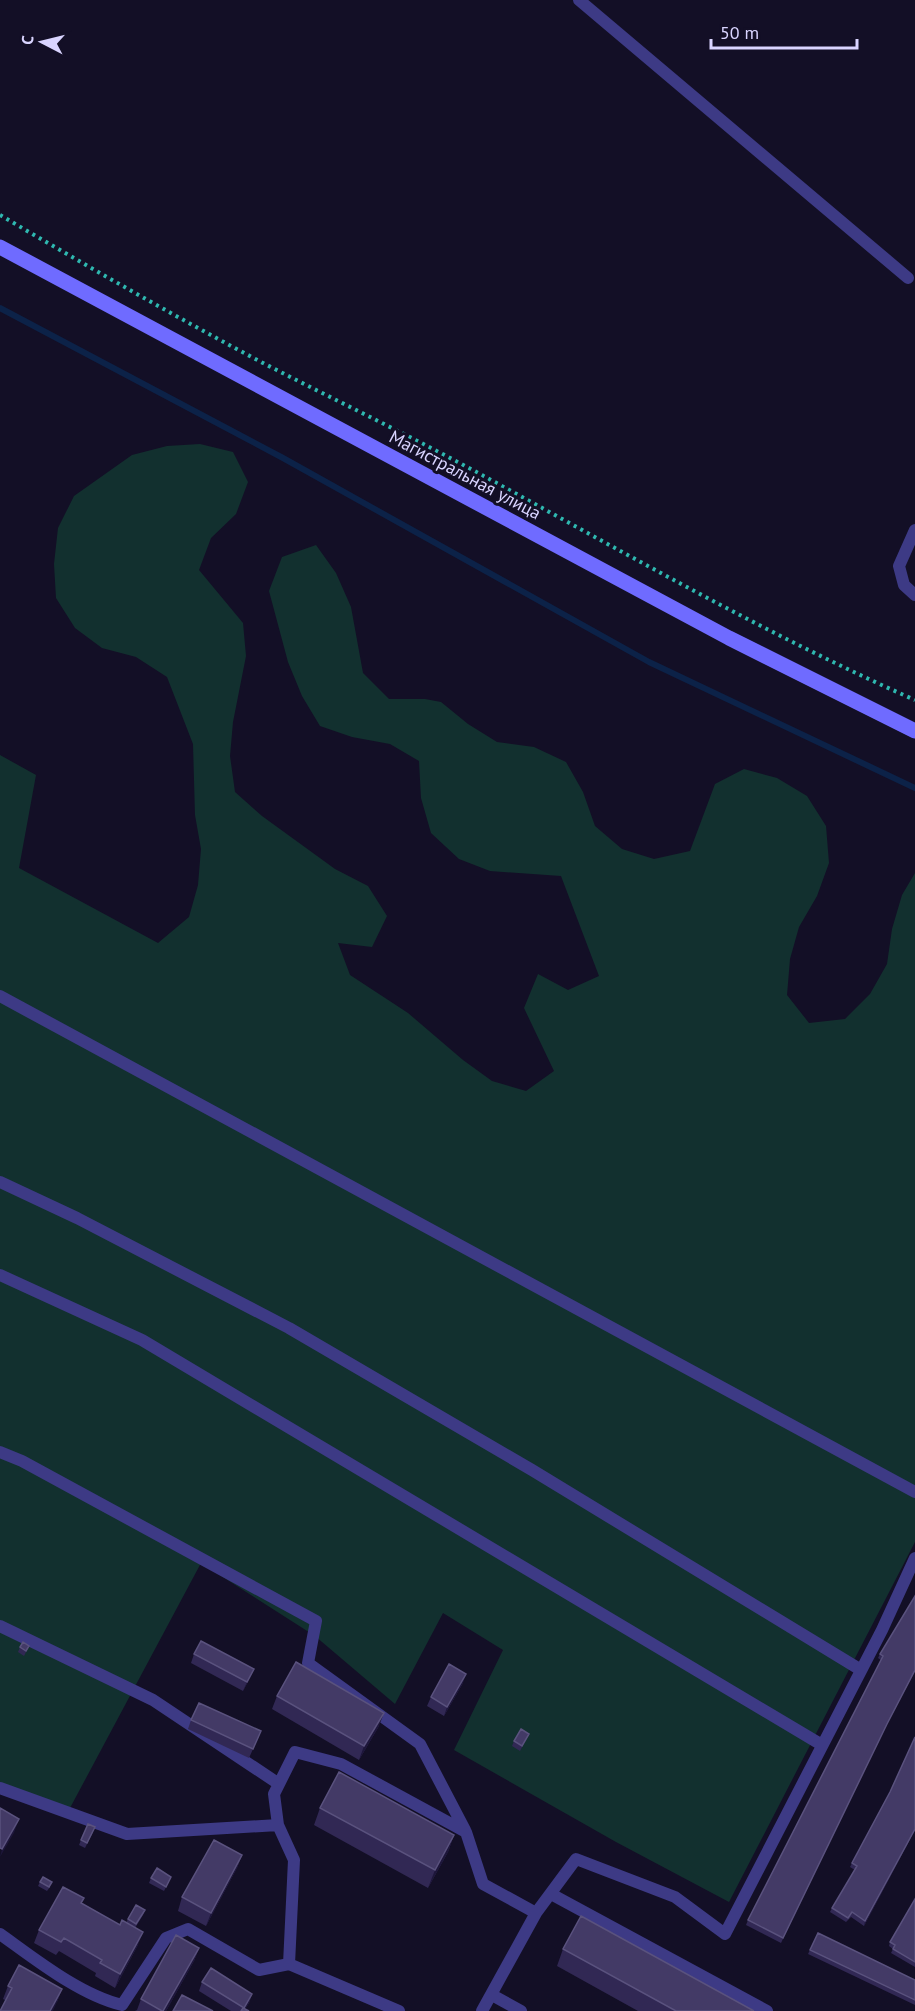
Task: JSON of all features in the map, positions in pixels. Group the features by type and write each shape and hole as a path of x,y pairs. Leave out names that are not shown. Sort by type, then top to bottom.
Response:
{"main road":[{"name":"Магистральная улица","path":"0,247 729,638 915,731"}],"lane":[{"path":"579,0 908,278"},
{"path":"915,530 899,566 903,585 915,595"},
{"path":"0,996 915,1492"},
{"path":"0,1182 77,1218 289,1328 532,1470 861,1670"},
{"path":"0,1275 142,1340 822,1745"},
{"path":"0,1452 22,1461 316,1621 308,1663 420,1744 466,1832 483,1884 536,1913"},
{"path":"482,2011 536,1913 576,1859 675,1897 725,1934 861,1670 915,1558"},
{"path":"0,1626 153,1700 279,1784"},
{"path":"289,1964 294,1860 278,1825 274,1794 295,1752 340,1764 466,1832"},
{"path":"0,1788 127,1834 278,1825"},
{"path":"550,1894 767,2011"},
{"path":"0,1934 75,1985 110,2002 122,2005 166,1938 188,1929 259,1970 289,1964 399,2011"},
{"path":"492,1995 521,2011"}],"path":[{"path":"0,214 144,299 262,362 465,466 740,615 866,679 915,700"}],"green space":[{"path":"200,444 233,452 248,482 236,514 211,538 199,570 243,623 246,656 233,722 230,756 235,792 262,816 335,869 368,886 387,916 372,947 338,943 350,975 408,1013 463,1060 492,1081 526,1091 554,1071 524,1008 538,974 568,990 599,976 561,876 490,871 459,859 431,833 421,798 419,761 390,744 352,737 320,726 302,696 288,662 269,591 282,557 316,545 336,573 351,607 363,673 389,699 425,699 441,702 468,724 497,742 534,747 566,762 583,792 595,826 622,849 654,859 690,851 715,784 744,769 777,778 807,796 826,826 829,863 817,896 799,927 790,959 787,995 809,1023 845,1019 870,994 887,964 892,929 902,895 915,873 915,1542 729,1902 616,1842 454,1750 503,1650 443,1613 395,1704 315,1636 201,1563 70,1808 0,1786 0,755 36,775 19,868 158,943 189,917 198,885 201,849 195,815 193,744 167,677 136,657 102,648 75,628 56,598 54,564 58,528 74,496 132,455 167,446"}],"building":[{"path":"915,1596 915,1670 783,1938 748,1920 883,1656 880,1654"},
{"path":"201,1641 254,1669 247,1682 194,1654"},
{"path":"23,1642 29,1646 26,1651 20,1647"},
{"path":"296,1662 384,1713 364,1746 277,1696"},
{"path":"449,1664 466,1674 447,1707 431,1697"},
{"path":"199,1703 261,1731 253,1749 191,1720"},
{"path":"521,1729 529,1734 522,1746 514,1741"},
{"path":"915,1737 915,1829 865,1921 852,1912 848,1918 832,1908 857,1866 852,1863 890,1792"},
{"path":"339,1772 454,1835 435,1870 320,1808"},
{"path":"0,1808 19,1819 2,1849 0,1848"},
{"path":"88,1824 95,1827 87,1843 81,1840"},
{"path":"214,1840 242,1855 211,1913 182,1897"},
{"path":"157,1868 171,1877 166,1887 151,1878"},
{"path":"43,1877 52,1882 49,1887 40,1882"},
{"path":"63,1887 84,1898 81,1903 120,1925 122,1920 143,1932 120,1974 100,1963 102,1960 64,1938 61,1942 39,1930"},
{"path":"915,1899 915,1962 893,1949 895,1945 890,1942"},
{"path":"136,1905 145,1910 136,1924 128,1919"},
{"path":"581,1916 754,2011 676,2011 563,1949"},
{"path":"818,1933 915,1980 915,2000 810,1950"},
{"path":"176,1935 199,1948 162,2011 141,1999"},
{"path":"19,1965 62,1989 50,2011 0,2011 12,1988 8,1986"},
{"path":"211,1968 252,1994 244,2008 202,1982"},
{"path":"182,1995 213,2011 173,2011"}],"waterway":[{"path":"0,308 283,458 649,662 915,788"}]}
